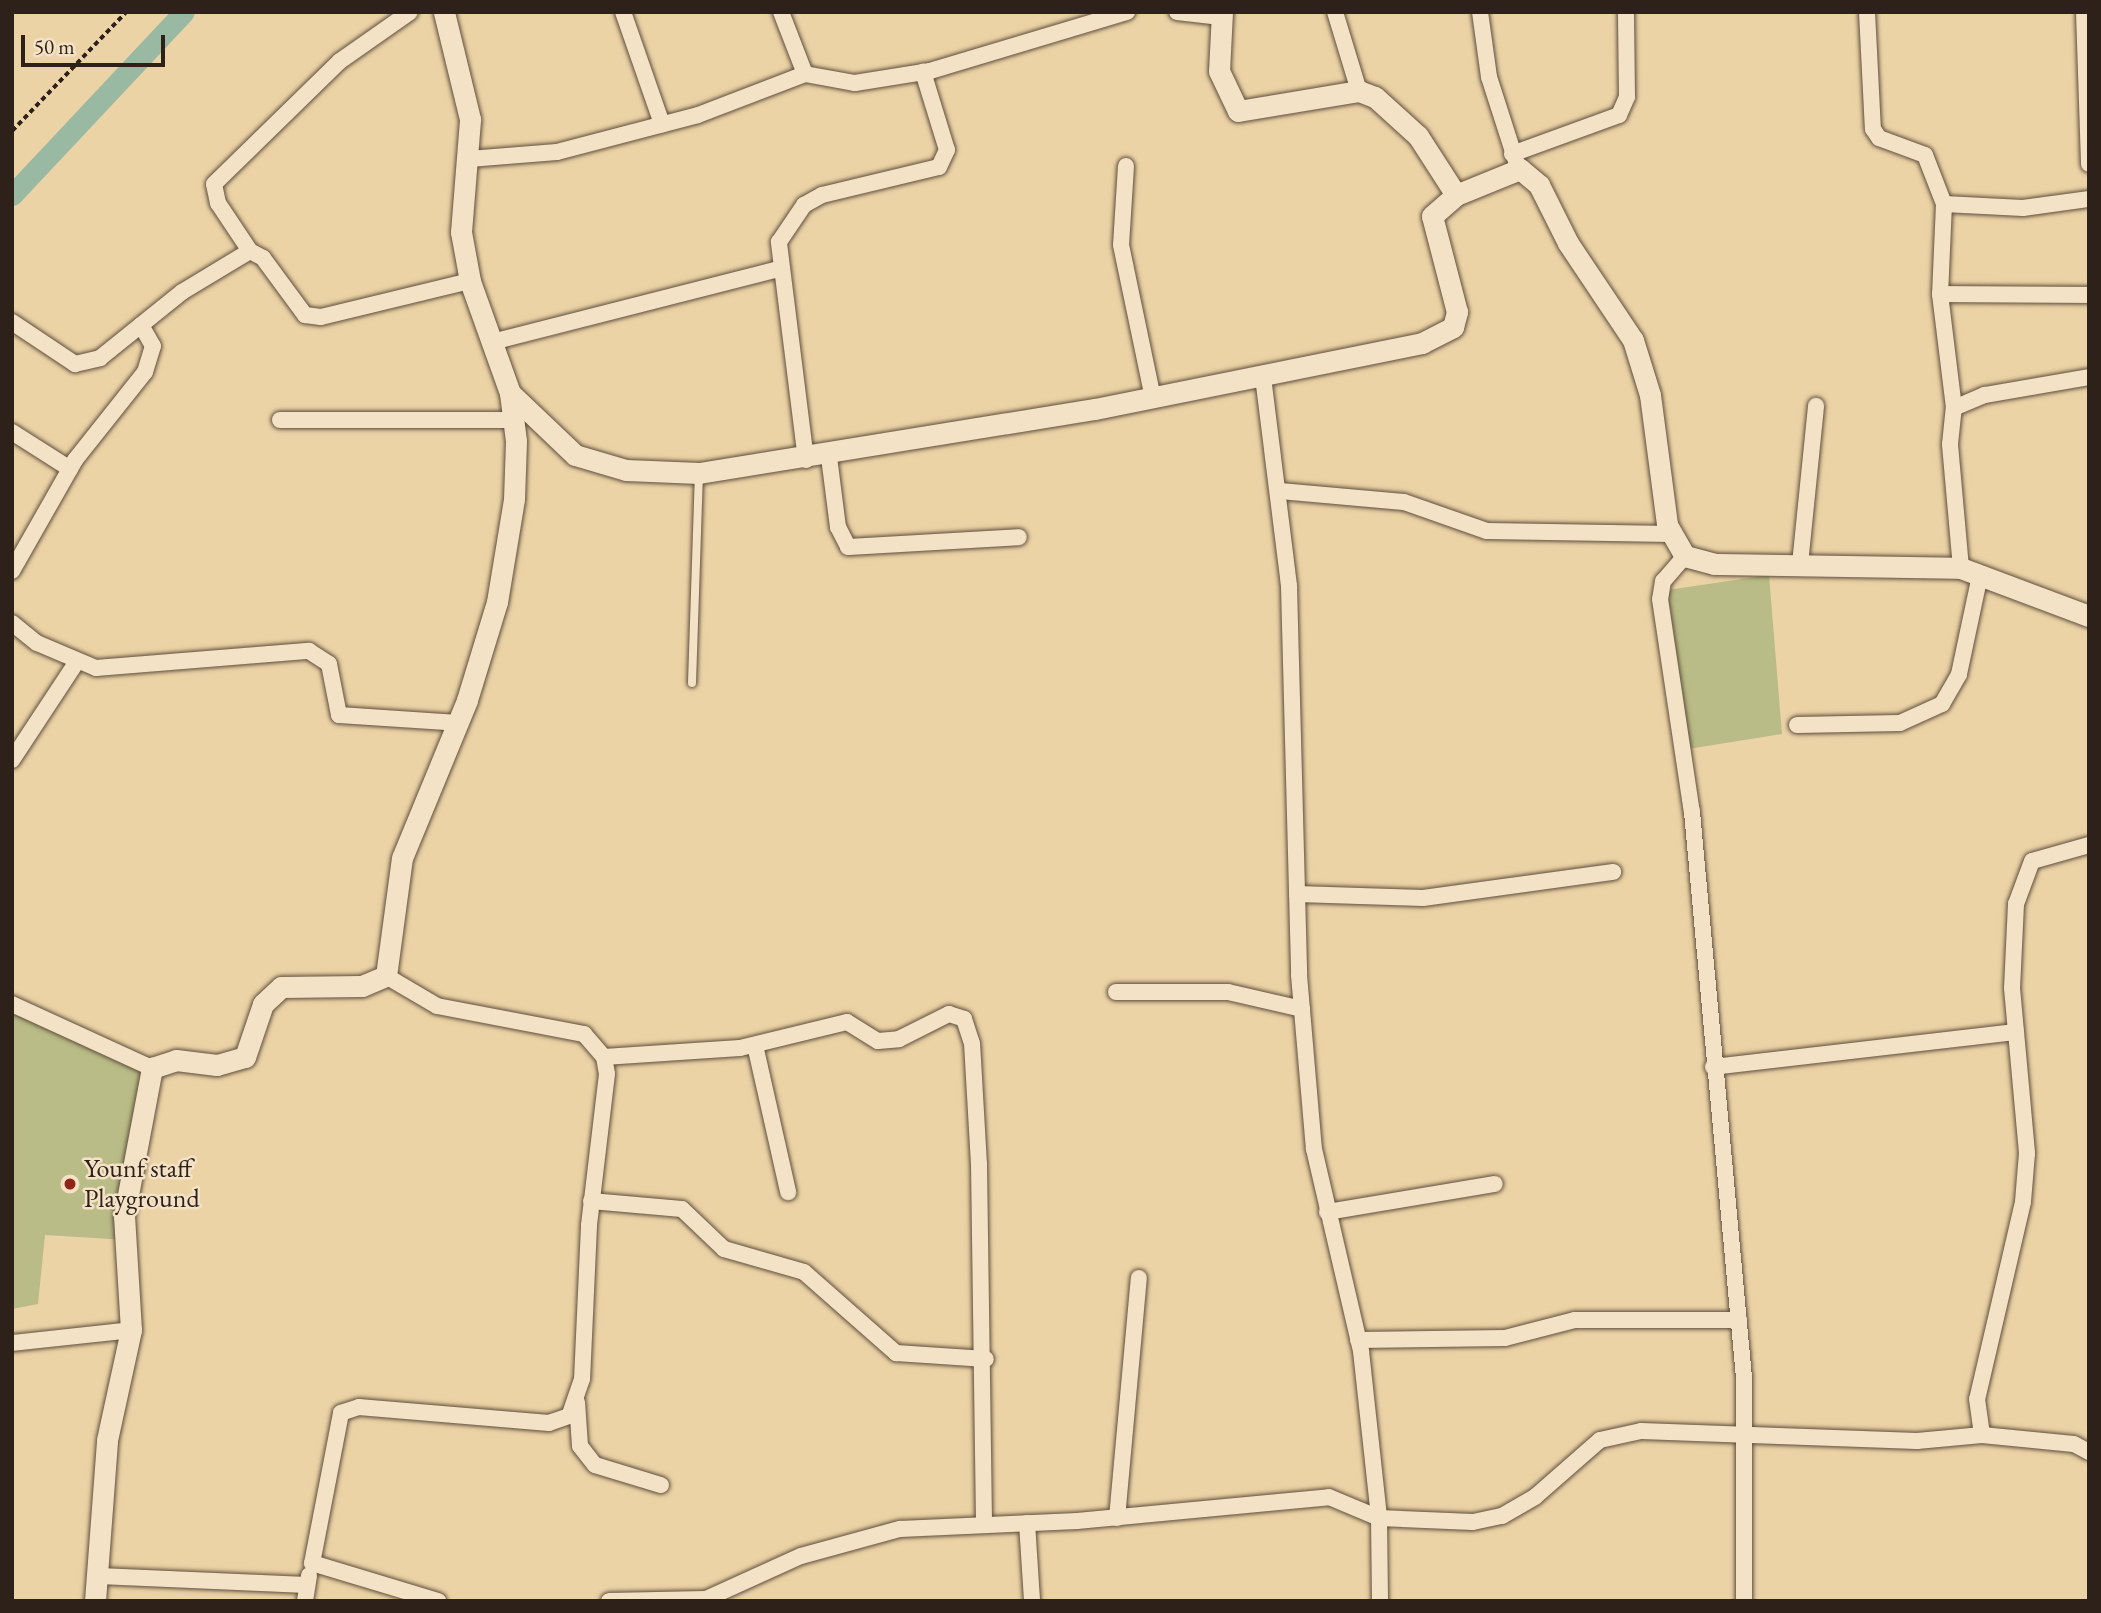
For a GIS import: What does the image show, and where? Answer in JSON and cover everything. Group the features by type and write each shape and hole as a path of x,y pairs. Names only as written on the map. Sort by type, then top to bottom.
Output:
{"street":[{"path":"410,12 340,61 214,184 218,203 250,251 263,258 305,315 321,317 470,281"},
{"path":"386,976 402,858 458,723 497,602 514,499 510,393 470,281 461,204 469,159 470,119 444,12"},
{"path":"623,12 662,124"},
{"path":"781,12 805,74"},
{"path":"469,159 557,152 662,124 805,74 855,83 923,72 1127,12"},
{"path":"1177,12 1222,15 1219,71 1238,111 1359,91 1393,108 1456,195"},
{"path":"1335,12 1359,91"},
{"path":"1480,12 1489,77 1516,162 1539,186 1568,243 1611,305 1643,369 1671,534 1685,556 1714,564 1800,564 1970,571 2089,616"},
{"path":"510,393 575,455 626,470 699,473 829,457 1263,377 1422,343 1453,327 1455,297 1432,216 1456,195 1516,162 1619,115 1627,97 1626,12"},
{"path":"1797,725 1900,723 1942,705 1959,674 1970,571 1941,295 1944,204 1925,155 1879,138 1873,129 1867,12"},
{"path":"2084,12 2089,164"},
{"path":"806,460 779,268 779,243 811,200 925,172 946,159 923,72"},
{"path":"1126,166 1121,245 1153,398"},
{"path":"1944,204 2035,208 2089,199"},
{"path":"12,322 75,364 100,358 141,325 250,251"},
{"path":"492,342 779,268"},
{"path":"1941,295 2089,295"},
{"path":"12,571 70,469 145,372 153,346 141,325"},
{"path":"1263,377 1280,491 1295,700 1297,894 1302,1009 1314,1149 1358,1340 1379,1518 1380,1601"},
{"path":"1954,408 1985,395 2089,377"},
{"path":"1800,564 1816,406"},
{"path":"280,420 513,419"},
{"path":"12,432 70,469"},
{"path":"829,457 841,540 848,547 1019,537"},
{"path":"1280,491 1404,502 1487,531 1671,534"},
{"path":"1685,556 1663,581 1660,599 1692,812 1713,1067 1739,1320 1745,1435 1744,1601"},
{"path":"12,623 76,663 116,668 309,651 330,664 339,715 458,723"},
{"path":"12,760 76,663"},
{"path":"1982,1435 1977,1399 2023,1202 2027,1153 2016,1032 2014,964 2024,873 2032,861 2089,845"},
{"path":"1297,894 1423,898 1613,872"},
{"path":"386,976 437,1006 584,1034 604,1057 577,1399 578,1435 586,1457 608,1472 661,1485"},
{"path":"12,1004 152,1068 176,1060 218,1065 245,1057 262,1004 281,987 362,986 386,976"},
{"path":"1116,992 1228,992 1302,1009"},
{"path":"604,1057 755,1045 847,1022 870,1040 899,1039 949,1014 964,1019 973,1057 986,1359 985,1525"},
{"path":"1713,1067 2016,1032"},
{"path":"755,1045 788,1192"},
{"path":"94,1601 99,1576 107,1440 131,1329 124,1216 152,1068"},
{"path":"1327,1212 1495,1184"},
{"path":"591,1201 682,1209 724,1249 804,1272 896,1353 986,1359"},
{"path":"1117,1518 1139,1278"},
{"path":"1358,1340 1505,1338 1600,1319 1739,1320"},
{"path":"12,1343 131,1329"},
{"path":"99,1576 306,1593 345,1409 549,1423 569,1416 577,1399"},
{"path":"609,1601 706,1600 801,1556 900,1529 1117,1518 1329,1497 1379,1518 1473,1522 1502,1516 1536,1496 1600,1440 1641,1430 1917,1441 1982,1435 2084,1445"},
{"path":"1027,1524 1032,1601"},
{"path":"312,1563 438,1601"}],"lane":[{"path":"692,683 699,473"}],"path":[{"path":"12,131 126,12"}],"green space":[{"path":"1769,575 1782,734 1682,750 1661,591"},
{"name":"Younf staff Playground","path":"12,1004 151,1067 127,1240 45,1235 38,1304 12,1309"}],"waterway":[{"path":"12,195 184,12"}],"place":[{"name":"Younf staff Playground","path":"70,1184"}]}
